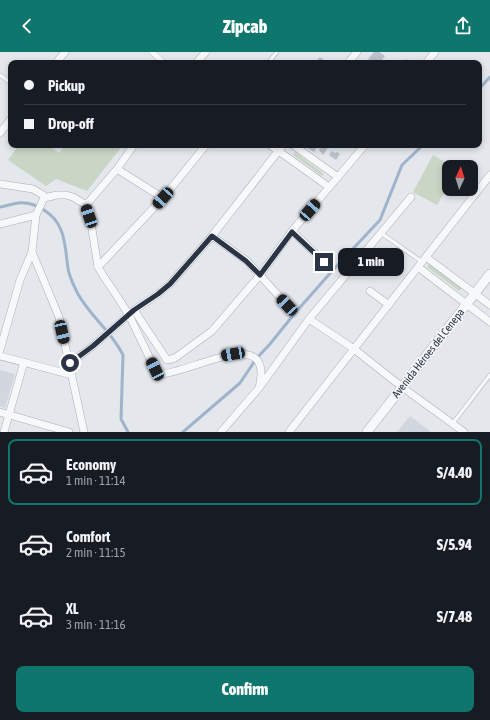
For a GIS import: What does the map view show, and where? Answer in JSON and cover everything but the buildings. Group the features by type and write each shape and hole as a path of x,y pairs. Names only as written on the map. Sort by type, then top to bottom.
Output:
{"street":[{"path":"58,60 65,52"},
{"path":"152,52 161,60"},
{"path":"199,60 206,52"},
{"path":"350,60 357,52"},
{"path":"0,133 8,123"},
{"path":"86,205 117,169 132,148"},
{"path":"98,267 163,198 204,148"},
{"path":"73,361 129,315 170,284 212,236 280,148 329,188"},
{"path":"297,148 338,177"},
{"path":"129,315 167,360 171,359 212,331 260,275 292,232 362,148"},
{"path":"117,169 163,198"},
{"path":"289,432 490,176"},
{"path":"0,184 33,189 43,195 43,199 36,215 32,252 20,280 0,350"},
{"path":"43,199 57,195 66,195 74,197 86,205 91,222 98,267 129,315 155,369 159,374 172,373 221,356 241,354 256,359 260,364 262,376 259,388"},
{"path":"221,432 259,388 309,319 411,197"},
{"path":"0,224 36,215"},
{"path":"292,232 324,262"},
{"path":"212,236 246,261 287,305"},
{"path":"32,252 59,317 73,361 72,375 84,432"},
{"path":"422,262 475,294 490,305"},
{"path":"422,262 466,304 490,322"},
{"name":"Avenida Héroes del Cenepa","path":"367,432 490,274"},
{"path":"370,291 389,305"},
{"path":"309,319 354,349 402,387 464,432"},
{"path":"0,356 72,375"},
{"path":"4,432 24,362"},
{"path":"0,412 69,432"}],"lane":[{"path":"270,60 277,52"},
{"path":"381,233 422,262"},
{"path":"453,423 490,375"}],"shaded area":[{"path":"0,370 15,374 5,408 0,406"},
{"path":"410,416 431,432 397,432"}],"green space":[{"path":"17,148 52,148 59,153 63,148 121,148 87,191 56,179 46,186 8,160"},
{"path":"295,152 324,174 322,176 293,155"},
{"path":"433,155 442,160 442,196 437,205 413,192"},
{"path":"429,264 462,288 459,291 427,267"}],"waterway":[{"path":"482,86 490,77"},
{"path":"183,432 240,383 256,359 295,313 380,220 402,165 420,148"},
{"path":"0,207 18,203 31,204 44,210 58,224 64,239 69,275 75,288 83,302 113,339 123,355 121,419 128,432"}],"route":[{"path":"70,363 93,346 134,310 170,284 212,236 246,261 260,275 292,232 324,262"}]}
